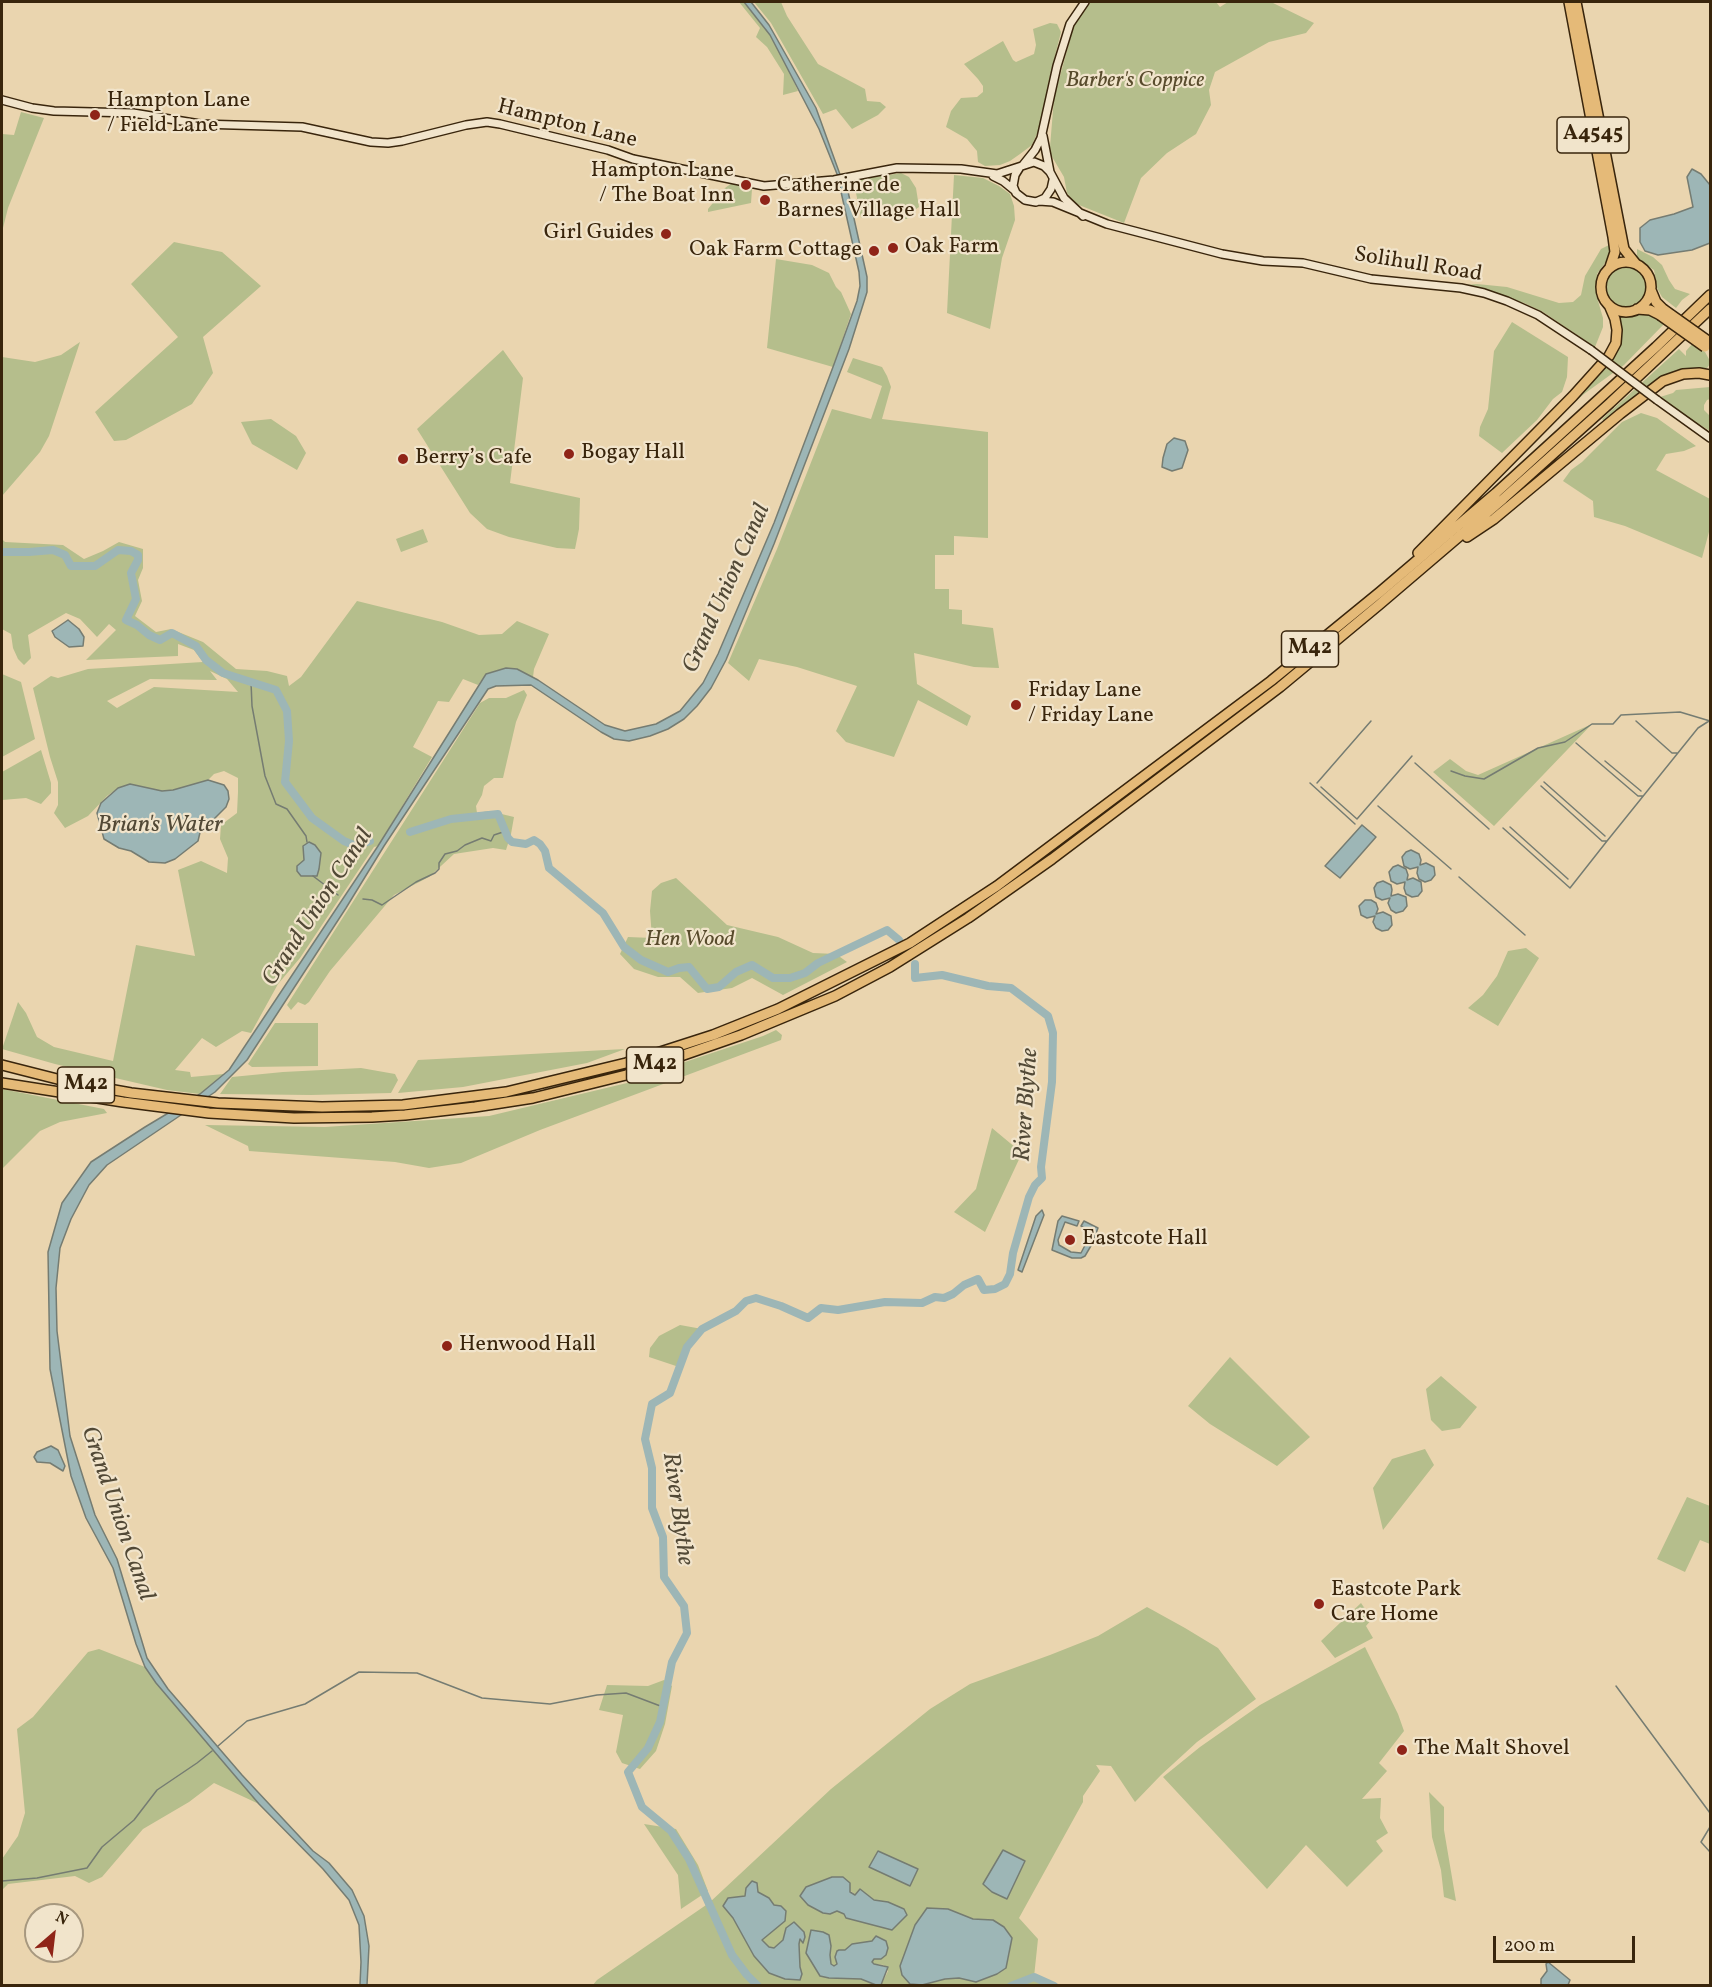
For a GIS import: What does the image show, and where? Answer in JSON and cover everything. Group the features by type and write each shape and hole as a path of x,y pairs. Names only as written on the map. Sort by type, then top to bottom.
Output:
{"highway":[{"name":"A4545","path":"1569,2 1613,237 1615,252 1610,267"},
{"name":"A4545","path":"1576,2 1624,249 1636,264"},
{"path":"1662,312 1637,309 1623,312 1609,305 1602,295 1603,276 1610,267 1625,262 1642,267 1648,276 1651,290 1662,312 1708,346"},
{"path":"1637,309 1647,301 1651,290"},
{"name":"M42","path":"2,1065 69,1082 218,1103 288,1107 404,1105 506,1092 626,1063 713,1035 778,1010 910,943 997,886 1271,681 1380,592 1543,451 1710,295"},
{"name":"M42","path":"1380,592 1610,356 1616,343 1617,330 1609,305"},
{"name":"M42","path":"2,1076 67,1092 209,1113 294,1118 372,1118 405,1115 533,1098 626,1075 741,1035 835,996 890,967 968,918 1052,859 1280,687 1439,555 1602,411 1710,309"},
{"name":"M42","path":"1439,555 1494,519 1612,420 1663,381 1683,374 1710,375"},
{"path":"2,1060 110,1089"},
{"path":"2,1083 123,1102"}],"main road":[{"path":"1043,130 1044,147 1051,174 1050,192 1039,201 1026,200 1014,190 1014,179 1021,166 1035,150 1043,130 1057,66 1070,24 1084,2"},
{"name":"Hampton Lane","path":"2,100 54,111 133,113 200,124 302,127 371,142 402,141 466,124 487,122 571,140 633,159 772,186 834,180 884,170 917,167 1001,174 1021,166"},
{"path":"1021,166 1038,163 1051,174"},
{"name":"Hampton Lane","path":"982,172 1003,181 1014,190"},
{"name":"Solihull Road","path":"1051,174 1064,198 1083,216"},
{"name":"Solihull Road","path":"1039,201 1053,202 1107,224 1242,258 1303,262 1371,279 1461,288 1484,293 1538,315 1591,350 1710,438"}],"green space":[{"path":"739,2 744,2 770,35 798,91 783,95 784,74 767,47 756,37 760,28"},
{"path":"754,2 781,2 787,16 818,64 865,89 867,101 880,102 886,107 878,115 852,129 836,109 823,114 771,23"},
{"name":"Barber's Coppice","path":"1091,2 1216,2 1220,7 1228,2 1271,2 1314,23 1306,33 1269,42 1215,72 1209,90 1211,105 1196,134 1167,153 1141,178 1124,223 1074,203 1067,193 1064,177 1051,155 1054,98 1074,25"},
{"path":"1050,23 1057,24 1061,32 1040,127 1032,145 1010,161 1000,165 985,166 978,162 977,151 967,139 946,127 951,111 961,98 977,97 983,92 983,86 964,64 1003,41 1016,62 1034,54 1036,45 1033,29"},
{"path":"21,112 44,118 8,208 2,232 2,134 14,135"},
{"path":"901,173 909,177 916,188 919,207 909,214 907,219 899,219 899,214 872,214 872,217 861,218 854,183 856,180"},
{"path":"954,175 983,178 999,186 1010,194 1014,206 1015,220 1002,258 990,329 947,313"},
{"path":"732,183 752,189 751,203 708,212 725,188"},
{"path":"174,242 222,252 261,286 203,337 213,373 192,404 126,440 114,441 95,412 178,337 131,284"},
{"path":"1609,245 1610,256 1597,274 1596,294 1603,318 1603,327 1595,347 1543,312 1524,303 1464,285 1507,287 1559,303 1573,302 1581,295 1585,276 1601,249"},
{"path":"1637,249 1653,257 1662,265 1675,289 1690,294 1676,308 1662,297 1657,288 1654,270 1637,259"},
{"path":"776,259 812,265 829,273 841,292 851,314 833,367 767,348"},
{"path":"1626,266 1634,267 1641,272 1646,279 1646,295 1641,302 1634,307 1626,308 1618,307 1611,302 1606,295 1605,287 1606,279 1611,272 1618,267"},
{"path":"1642,313 1653,316 1664,324 1624,365 1584,394 1557,418 1612,360 1618,349 1618,316 1626,317"},
{"path":"1512,322 1568,357 1567,377 1562,392 1553,399 1537,420 1502,453 1479,436 1480,427 1488,409 1494,351"},
{"path":"80,342 49,436 40,452 2,496 2,357 35,362 61,355"},
{"path":"1693,343 1705,352 1710,361 1707,368 1682,369 1662,376 1605,422 1602,419 1679,349 1686,356 1686,351"},
{"path":"503,350 523,378 510,483 580,498 579,529 575,549 557,548 509,537 487,529 470,513 417,429"},
{"path":"853,358 882,367 887,376 891,387 882,419 988,432 988,538 954,536 954,555 935,555 935,589 949,589 949,609 962,610 962,624 993,628 999,668 974,667 914,653 917,684 971,716 967,726 918,700 894,757 846,742 836,731 857,686 797,667 759,659 749,681 728,663 777,549 832,409 871,419 882,386 847,372"},
{"path":"1710,387 1710,399 1704,405 1704,410 1710,416 1710,431 1660,397 1676,390"},
{"path":"1641,413 1657,418 1696,446 1666,454 1656,470 1710,499 1710,528 1702,558 1625,526 1594,517 1593,501 1563,481 1571,470 1622,422"},
{"path":"271,419 296,436 306,453 297,470 252,444 241,422"},
{"path":"423,529 428,542 401,552 396,539"},
{"path":"2,539 5,542 63,545 84,559 119,542 143,549 143,568 138,580 142,601 135,616 156,632 171,629 203,642 236,669 267,671 287,676 289,686 301,677 357,601 442,622 479,635 502,634 517,621 549,634 534,669 533,677 517,669 506,668 486,674 478,685 463,679 449,702 438,701 413,747 432,757 378,846 374,847 300,958 278,984 251,1033 242,1031 216,1047 202,1038 175,1070 190,1072 191,1077 224,1074 200,1094 167,1090 2,1049 18,1002 37,1037 54,1047 113,1061 136,945 195,956 178,870 201,861 227,873 228,858 220,839 221,825 237,813 238,778 224,771 214,774 208,780 173,790 162,791 130,784 118,788 88,816 65,828 54,813 58,805 58,782 33,688 51,676 58,678 88,669 203,662 194,650 178,644 178,656 86,660 116,630 109,624 97,637 80,619 66,613 28,635 31,658 24,665 13,648 11,634 2,629","holes":["210,671 227,679 238,692 154,687 117,708 107,701 150,679 217,680"]},
{"path":"2,674 21,682 35,739 2,757"},
{"path":"524,690 527,695 516,722 503,778 494,778 484,786 476,806 477,813 489,811 514,817 506,850 493,848 454,854 429,877 394,895 330,971 309,1002 305,1005 298,1002 291,1010 287,1005 480,703 489,698 506,698"},
{"path":"1592,724 1494,826 1433,772 1450,759 1466,771 1478,775"},
{"path":"41,750 51,783 51,793 41,804 26,798 2,800 2,772"},
{"name":"Hen Wood","path":"676,878 727,925 778,937 813,953 836,954 847,962 783,995 752,978 732,988 698,993 680,977 658,977 634,969 620,954 628,937 652,938 650,911 652,891 661,883"},
{"path":"1526,948 1539,958 1498,1026 1468,1008 1483,995 1497,976 1508,951"},
{"path":"275,1023 318,1023 318,1066 252,1067 248,1064"},
{"path":"776,1030 782,1035 781,1040 540,1130 461,1163 429,1168 395,1162 249,1151 248,1146 205,1125 325,1127 489,1116 627,1083"},
{"path":"625,1049 587,1063 463,1087 398,1093 418,1060"},
{"path":"361,1068 395,1074 398,1080 391,1093 220,1094 232,1077"},
{"path":"2,1089 104,1109 107,1113 60,1122 40,1131 2,1169"},
{"path":"992,1128 1022,1153 985,1232 954,1212 976,1189"},
{"path":"680,1325 702,1329 687,1347 679,1367 649,1357 650,1348 659,1336"},
{"path":"1230,1357 1310,1437 1277,1466 1210,1424 1188,1406"},
{"path":"1441,1376 1477,1407 1460,1428 1442,1431 1431,1420 1426,1389"},
{"path":"1425,1449 1434,1465 1383,1530 1373,1488 1392,1459"},
{"path":"1687,1497 1710,1506 1710,1544 1700,1540 1685,1572 1657,1559"},
{"path":"1361,1603 1372,1619 1366,1626 1373,1638 1335,1658 1321,1641"},
{"path":"1147,1607 1218,1648 1256,1699 1197,1742 1135,1802 1111,1766 1096,1765 1100,1771 1083,1796 1083,1802 1019,1918 1038,1939 1034,1977 1054,1985 922,1985 881,1985 888,1971 884,1965 872,1962 874,1959 872,1941 852,1944 835,1966 831,1964 831,1946 806,1953 820,1976 861,1979 876,1985 592,1986 597,1980 709,1903 831,1789 930,1709 970,1684 1098,1636","holes":["832,1877 856,1895 860,1889 873,1900 888,1902 904,1909 863,1922 846,1918 844,1914 800,1895 807,1887","758,1892 769,1898 774,1905 766,1936 762,1940 769,1947 774,1948 783,1940 786,1928 805,1937 800,1938 799,1944 802,1974 754,1956 733,1918 723,1906","948,1909 973,1919 993,1920 1010,1951 1006,1968 977,1982 959,1978 922,1985 900,1966 915,1925"]},
{"path":"1365,1647 1404,1731 1379,1763 1387,1771 1362,1799 1381,1798 1380,1818 1388,1833 1376,1841 1383,1851 1347,1887 1306,1845 1267,1889 1163,1777 1200,1747 1260,1705"},
{"path":"99,1649 145,1667 259,1804 214,1783 189,1802 143,1829 102,1877 89,1883 75,1876 8,1884 2,1890 2,1859 18,1836 25,1813 17,1729 33,1717 88,1652"},
{"path":"664,1680 672,1686 665,1724 656,1751 640,1769 622,1763 616,1752 623,1715 599,1710 607,1685 648,1686"},
{"path":"1429,1792 1444,1807 1444,1830 1456,1901 1444,1897 1441,1870 1432,1837"},
{"path":"644,1824 676,1829 698,1865 708,1891 681,1909 678,1875"}],"water":[{"path":"744,2 751,2 769,25 816,108 842,180 847,187 867,277 867,292 849,349 774,544 726,660 711,688 684,719 668,729 629,741 614,739 601,732 531,685 496,686 488,689 247,1060 215,1092 107,1165 89,1185 71,1219 60,1248 56,1288 57,1331 70,1436 95,1515 117,1559 147,1658 168,1689 242,1775 313,1851 329,1863 352,1890 364,1916 369,1946 367,1985 360,1985 359,1925 349,1900 323,1869 259,1804 145,1667 113,1568 86,1518 71,1476 50,1369 48,1252 62,1203 91,1162 200,1094 229,1070 378,846 486,674 506,668 517,669 538,680 605,725 625,731 656,724 680,711 703,683 718,654 774,523 857,301 860,286 859,272 837,174 819,129 770,35"},
{"path":"1692,169 1701,174 1710,185 1710,243 1692,250 1658,255 1645,251 1640,242 1640,228 1650,220 1693,207 1687,177"},
{"path":"1174,438 1185,441 1188,450 1182,468 1172,471 1162,467 1167,444"},
{"path":"68,620 79,629 84,637 83,646 69,647 55,637 52,631"},
{"name":"Brian's Water","path":"208,780 224,785 228,791 229,799 226,807 210,823 202,824 198,841 175,859 165,863 149,862 104,839 97,813 101,803 118,788 130,784 162,791"},
{"path":"1362,825 1376,837 1340,878 1325,866"},
{"path":"309,842 315,845 321,853 319,869 317,876 301,876 297,871 297,866 304,860 303,846"},
{"path":"1411,850 1419,854 1420,865 1426,863 1434,867 1435,875 1431,880 1425,882 1419,879 1418,867 1410,869 1404,866 1402,857"},
{"path":"1398,865 1406,869 1407,880 1413,878 1421,882 1422,891 1418,896 1412,897 1406,894 1405,882 1397,884 1391,881 1389,872"},
{"path":"1383,881 1391,885 1391,896 1398,894 1406,897 1407,906 1403,911 1396,913 1391,910 1388,903 1390,898 1382,900 1376,897 1374,888 1377,883"},
{"path":"1365,900 1376,903 1378,909 1376,914 1383,912 1391,916 1392,925 1388,930 1382,931 1376,928 1373,922 1375,916 1367,918 1361,915 1359,906"},
{"path":"1042,1210 1044,1215 1022,1272 1018,1270 1036,1216"},
{"path":"1062,1216 1079,1221 1077,1226 1065,1222 1058,1240 1059,1245 1071,1252 1081,1253 1092,1232 1081,1226 1084,1221 1098,1228 1085,1256 1072,1258 1052,1250 1058,1221"},
{"path":"51,1446 58,1450 65,1466 63,1471 50,1463 37,1462 34,1457 37,1452"},
{"path":"1003,1850 1025,1861 1007,1899 992,1892 983,1884"},
{"path":"878,1851 918,1869 910,1886 869,1867"},
{"path":"832,1877 843,1877 850,1883 850,1892 855,1895 860,1889 874,1900 888,1902 904,1909 907,1915 892,1930 846,1918 844,1914 837,1911 830,1914 823,1913 808,1905 800,1896 806,1887"},
{"path":"752,1881 757,1883 758,1892 786,1911 785,1921 762,1940 769,1947 774,1948 783,1940 786,1928 794,1922 804,1932 803,1943 800,1939 799,1944 802,1974 800,1980 785,1979 769,1973 754,1956 733,1918 723,1906 728,1898 745,1896 746,1888"},
{"path":"927,1908 948,1909 973,1919 993,1920 1004,1927 1012,1938 1006,1968 976,1982 959,1978 922,1985 910,1984 902,1975 900,1966 915,1925"},
{"path":"811,1930 829,1935 831,1964 834,1966 837,1964 835,1957 839,1950 845,1950 852,1944 872,1941 876,1936 886,1941 888,1948 886,1955 872,1962 888,1967 881,1985 861,1979 820,1976 806,1953"},
{"path":"1548,1962 1570,1980 1568,1985 1541,1985"}],"waterway":[{"name":"River Blythe","path":"2,552 53,550 65,555 71,566 95,566 118,550 131,551 138,555 138,560 131,573 136,599 126,620 160,640 172,633 196,646 206,660 223,673 276,690 287,711 289,741 285,782 312,818 344,841 356,846 370,841"},
{"path":"251,682 252,706 265,776 276,804 287,809 306,836 307,842"},
{"path":"1451,771 1484,779 1538,748 1565,742 1592,724 1613,724 1621,715 1680,712 1710,721"},
{"path":"1317,783 1371,721"},
{"path":"1636,721 1672,753 1677,753"},
{"path":"1541,786 1602,841 1607,841 1698,728 1709,721"},
{"path":"1576,743 1638,796 1643,796"},
{"path":"1321,787 1357,819 1412,756"},
{"path":"1605,761 1641,791"},
{"path":"1415,763 1489,829"},
{"path":"1544,782 1605,836"},
{"path":"1310,783 1355,824"},
{"path":"1378,806 1451,869"},
{"name":"River Blythe","path":"410,832 451,819 498,814 512,842 526,844 534,840 540,844 545,851 549,868 603,913 624,947 641,960 668,972 689,967 707,989 719,987 736,972 752,965 773,978 790,978 805,973 818,963 887,930 899,940"},
{"path":"1510,827 1568,879"},
{"path":"1503,828 1570,888 1607,841"},
{"path":"363,899 382,905 416,882 435,873 445,854 457,851 482,838 491,841 494,835 506,831"},
{"name":"Grand Union Canal","path":"313,876 338,895"},
{"path":"1459,877 1525,935"},
{"name":"River Blythe","path":"758,1986 732,1955 689,1859 671,1831 642,1807 628,1772 648,1748 660,1722 672,1662 687,1633 684,1606 664,1577 663,1537 652,1508 652,1468 645,1439 652,1404 670,1393 687,1347 702,1329 736,1311 746,1301 756,1298 808,1318 821,1308 838,1310 885,1302 922,1303 935,1297 944,1298 978,1279 984,1290 995,1289 1005,1284 1010,1274 1013,1253 1029,1197 1035,1185 1042,1178 1041,1167 1052,1082 1053,1033 1048,1016 1011,988 988,986 942,975 915,978 915,964"},
{"path":"218,1746 247,1721 305,1704 359,1672 417,1673 482,1698 550,1704 597,1695 626,1693 663,1707"},
{"path":"1616,1686 1710,1813"},
{"path":"2,1881 37,1878 87,1868 102,1847 134,1820 157,1790 212,1751"},
{"path":"1710,1827 1701,1842 1710,1852"},
{"name":"River Blythe","path":"1011,1986 1034,1977 1054,1986"}],"place":[{"name":"Hampton Lane / Field Lane","path":"95,115"},
{"name":"Hampton Lane / The Boat Inn","path":"746,185"},
{"name":"Catherine de Barnes Village Hall","path":"765,200"},
{"name":"Girl Guides","path":"666,234"},
{"name":"Oak Farm","path":"893,248"},
{"name":"Oak Farm Cottage","path":"874,251"},
{"name":"Bogay Hall","path":"569,454"},
{"name":"Berry’s Cafe","path":"403,459"},
{"name":"Friday Lane / Friday Lane","path":"1016,705"},
{"name":"Eastcote Hall","path":"1070,1240"},
{"name":"Henwood Hall","path":"447,1346"},
{"name":"Eastcote Park Care Home","path":"1319,1604"},
{"name":"The Malt Shovel","path":"1402,1750"}]}
